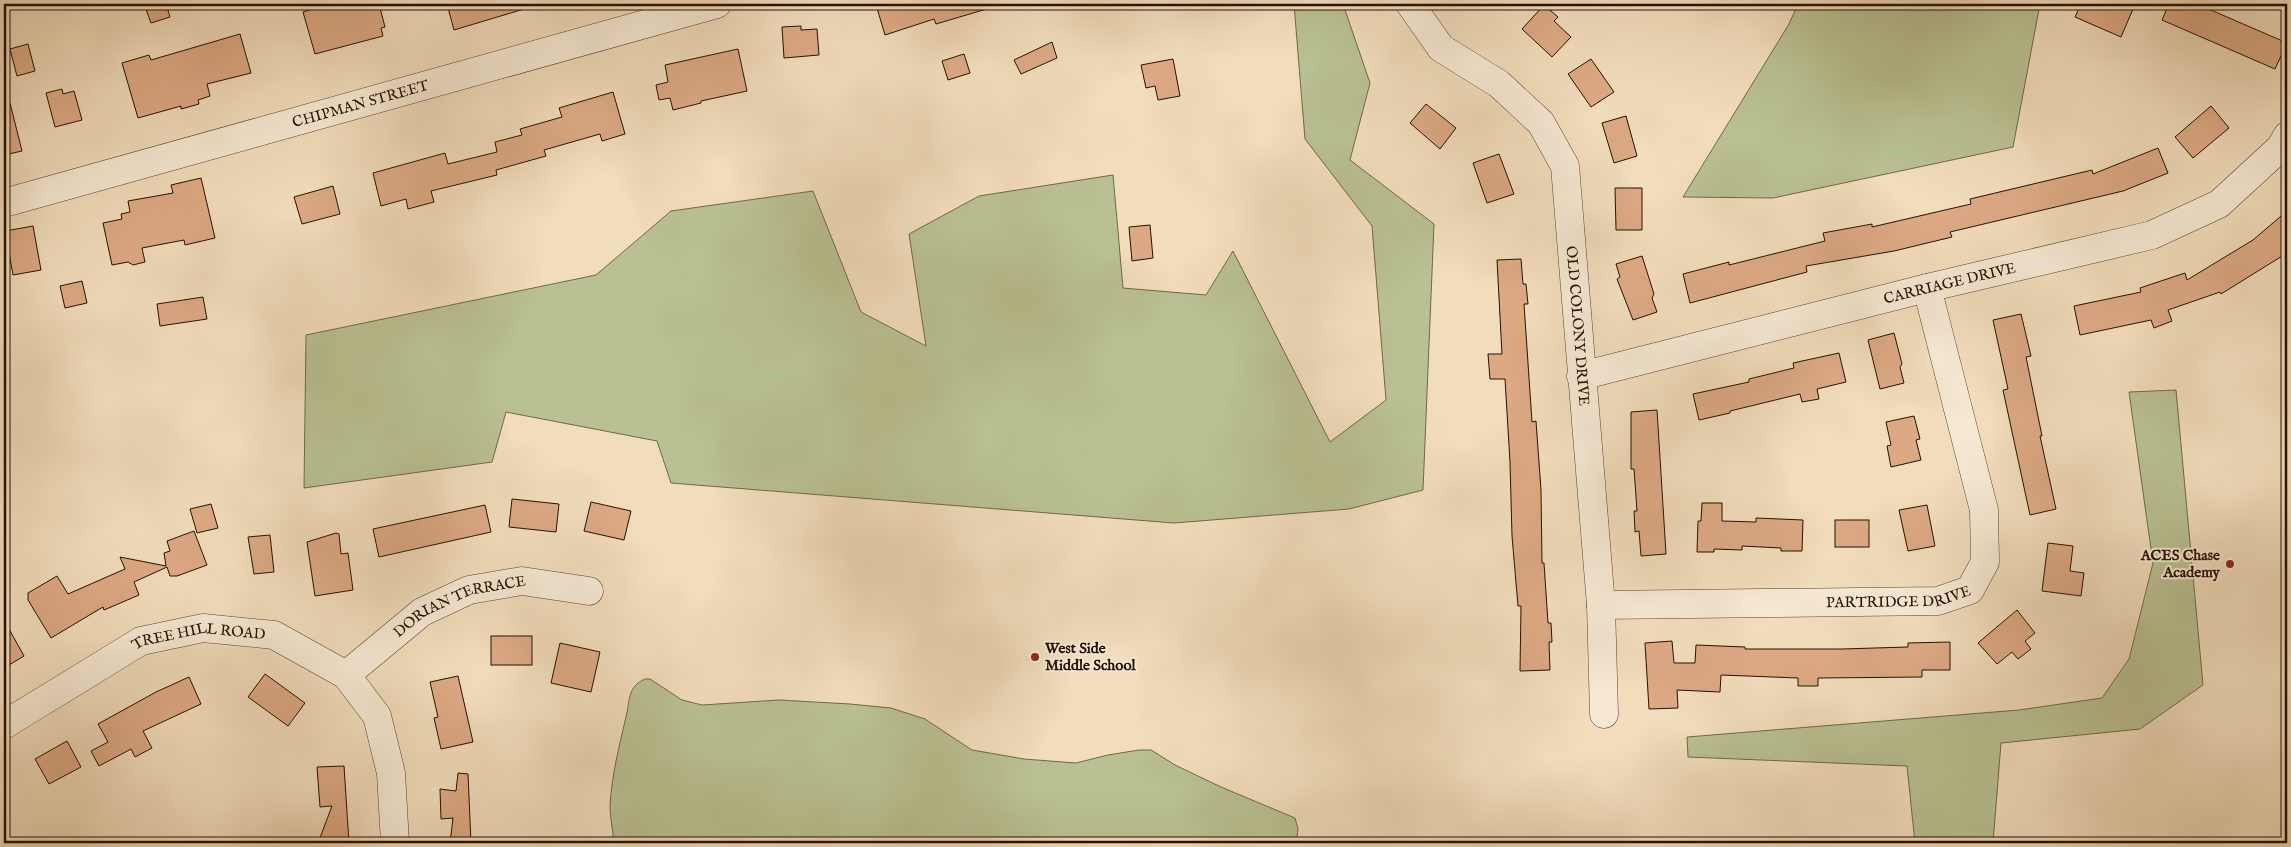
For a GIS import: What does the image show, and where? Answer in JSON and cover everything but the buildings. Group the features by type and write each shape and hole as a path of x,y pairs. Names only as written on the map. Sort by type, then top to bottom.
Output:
{"street":[{"name":"CHIPMAN STREET","path":"4,203 717,4"},
{"name":"OLD COLONY DRIVE","path":"1410,4 1441,48 1499,84 1541,123 1565,166 1601,605 1604,714"},
{"name":"CARRIAGE DRIVE","path":"1581,376 1927,288 2152,235 2219,204 2281,147 2287,136"},
{"name":"PARTRIDGE DRIVE","path":"1601,605 1938,601 1970,590 1985,562 1984,510 1927,288"},
{"name":"DORIAN TERRACE","path":"346,675 422,612 470,590 522,581 589,591"},
{"name":"TREE HILL ROAD","path":"4,725 141,641 203,628 274,635 346,675 377,716 391,773 395,843"}],"green space":[{"path":"1294,4 1343,4 1370,83 1350,160 1434,224 1423,490 1349,509 1174,523 671,483 657,441 506,412 492,462 304,488 306,335 596,275 671,211 813,191 861,312 926,346 909,234 979,196 1113,175 1123,288 1206,295 1233,251 1330,442 1386,400 1372,226 1305,139"},
{"path":"1798,4 2040,4 2013,147 1773,198 1683,197 1789,24"},
{"path":"2176,390 2203,685 2140,729 2001,743 1993,843 1915,843 1907,766 1688,757 1687,737 2019,710 2102,698 2129,659 2153,563 2129,392"},
{"path":"645,679 650,679 682,700 702,705 779,700 891,708 925,719 972,750 1024,759 1076,763 1108,755 1151,750 1175,765 1221,787 1295,818 1298,829 1296,843 614,843 610,815 612,782 630,695 635,686"}],"place":[{"name":"ACES Chase Academy","path":"2230,564"},
{"name":"West Side Middle School","path":"1035,657"}]}
